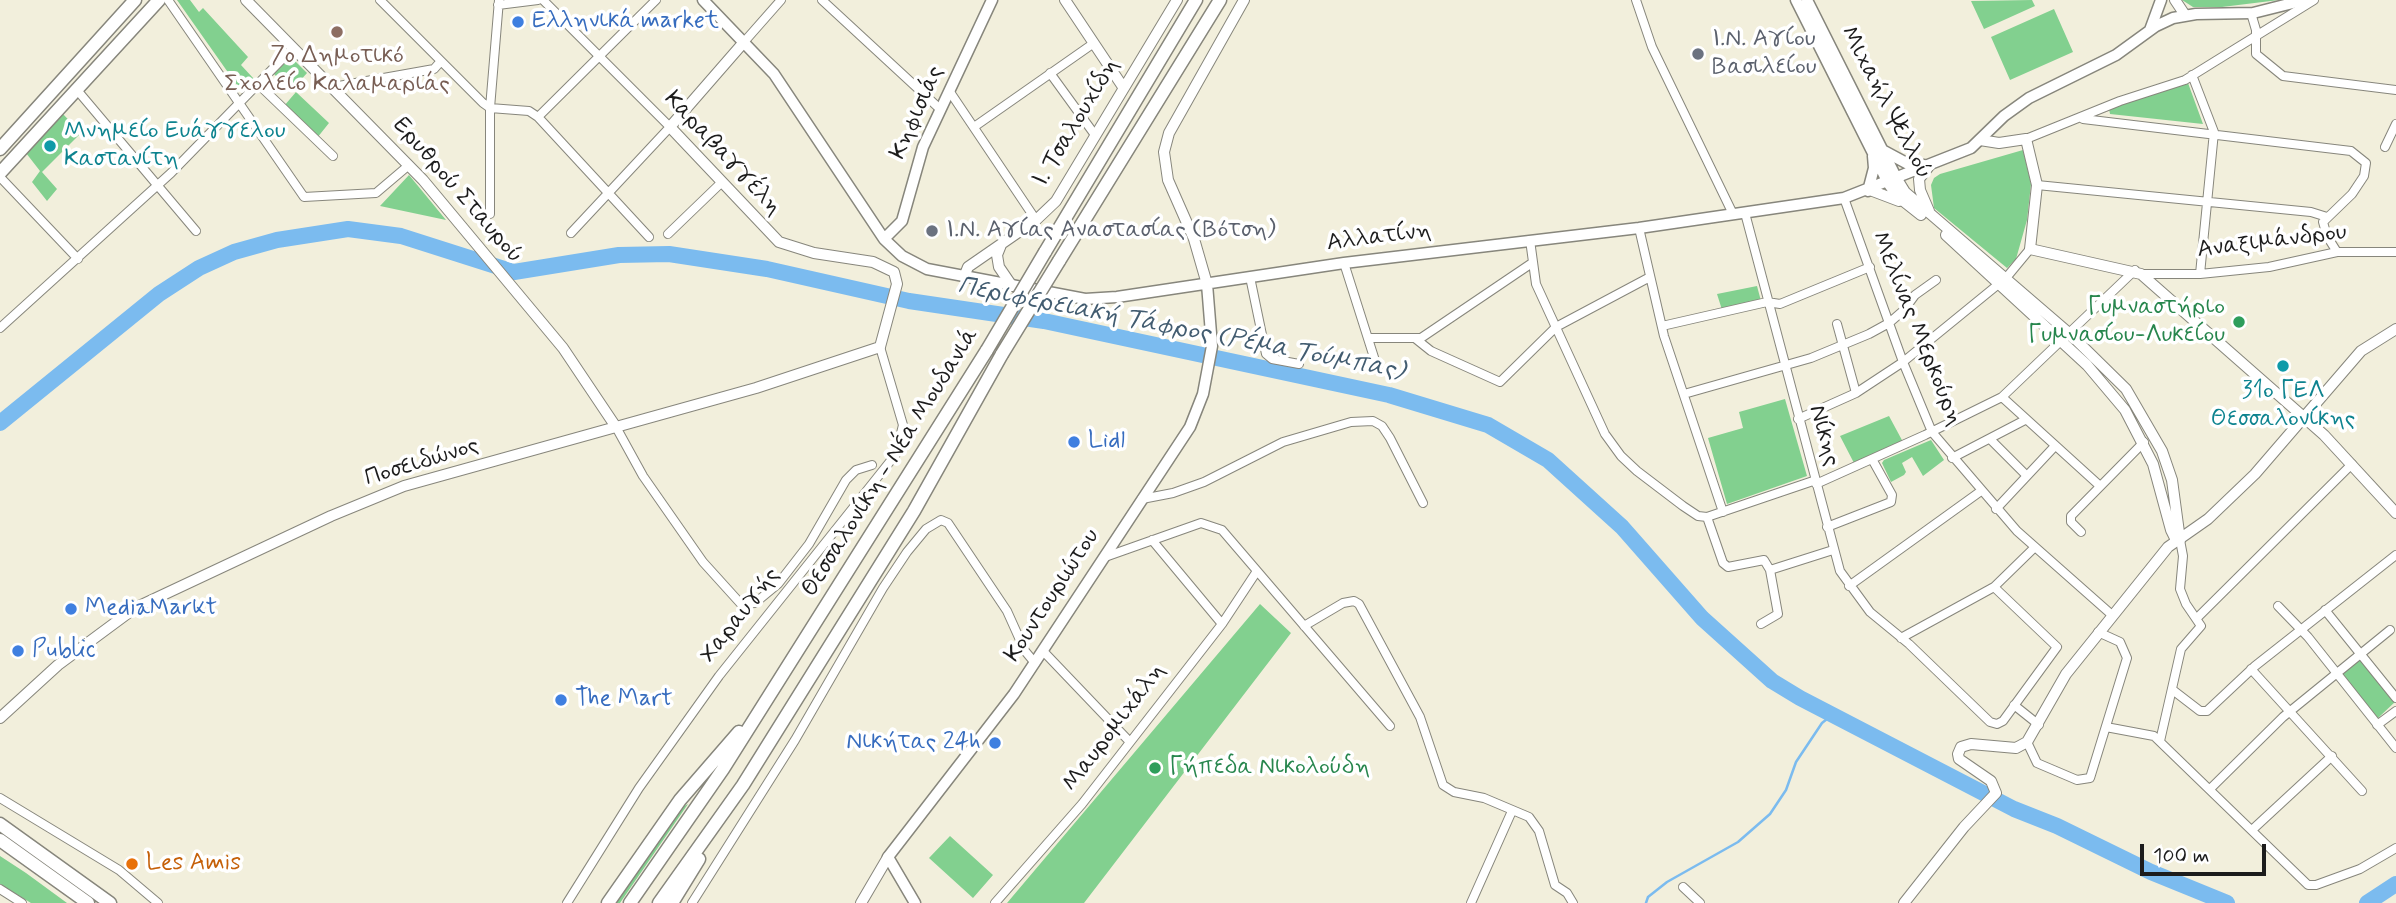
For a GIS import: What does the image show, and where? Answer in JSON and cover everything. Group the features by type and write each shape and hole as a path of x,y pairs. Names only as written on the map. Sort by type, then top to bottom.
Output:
{"main road":[{"path":"0,149 135,0"},
{"path":"0,175 159,0"},
{"name":"Αλλατίνη","path":"703,0 783,86 884,239 917,266 1073,299 1098,299 1344,263 1639,229 1844,198 1893,181 1980,141"},
{"name":"Κηφισιάς","path":"884,239 902,221 918,162 992,0"},
{"name":"Θεσσαλονίκη - Νέα Μουδανιά","path":"630,903 723,769 987,350 1196,0"},
{"name":"Θεσσαλονίκη - Νέα Μουδανιά","path":"659,903 710,833 914,511 1002,354 1220,0"},
{"name":"Μιχαήλ Ψελλού","path":"1796,0 1893,181"},
{"name":"Μιχαήλ Ψελλού","path":"1807,0 1877,150"},
{"path":"2150,30 2161,0"},
{"path":"1980,141 2004,116 2029,98 2116,55 2150,30 2185,15 2250,13 2305,0"},
{"path":"1869,190 1877,150 1910,165 1930,165"},
{"name":"Κουντουριώτου","path":"888,857 956,772 1035,663 1190,427 1207,378 1212,346 1207,284"},
{"path":"608,903 680,800 766,699"},
{"path":"0,824 110,903"},
{"path":"673,903 704,851 710,833"},
{"path":"0,840 88,903"},
{"path":"888,857 915,903"}],"street":[{"path":"168,0 241,102 304,197 376,194 409,165"},
{"name":"Ερυθρού Σταυρού","path":"246,0 409,165 482,249 540,318 591,386 616,427"},
{"path":"380,0 490,108 526,111 538,117 649,237"},
{"path":"490,214 490,108 498,2 540,0"},
{"name":"Καραβαγγέλη","path":"540,0 670,127 779,242 814,253 873,262 894,272 897,284 880,347"},
{"path":"538,117 656,0"},
{"path":"570,233 670,127 781,0"},
{"path":"822,0 940,109"},
{"path":"1066,0 1123,87"},
{"name":"Ι. Τσαλουχίδη","path":"964,277 968,267 1036,220 1056,201 1177,0"},
{"path":"1207,284 1194,240 1166,173 1165,143 1244,0"},
{"path":"1636,0 1652,47 1733,214"},
{"path":"2175,0 2185,15"},
{"path":"1980,141 1999,143 2026,139 2083,119 2120,101 2175,85 2314,0"},
{"path":"2250,13 2256,54 2269,68 2286,77 2396,90"},
{"path":"974,127 1094,44"},
{"path":"2,323 78,259 156,187 293,48"},
{"path":"333,87 434,69 440,61"},
{"path":"1050,73 1095,135"},
{"path":"2192,75 2206,105 2214,134 2200,274"},
{"path":"258,85 333,156"},
{"path":"77,89 156,187 196,231"},
{"path":"950,92 1036,220"},
{"path":"2083,119 2351,151 2366,163 2364,176 2352,194 2327,217 2324,230 2337,252"},
{"path":"2385,147 2396,124"},
{"path":"1798,419 1856,393 1903,362 2002,281 2030,249 2038,185 2026,139"},
{"path":"1930,165 1919,178 1920,190 1933,218"},
{"path":"0,175 78,259"},
{"name":"Μιχαήλ Ψελλού","path":"1893,181 1906,203 2002,281"},
{"name":"Μιχαήλ Ψελλού","path":"1893,181 2066,338 2120,383 2150,427 2172,480 2183,556 2180,589 2186,604 2197,618"},
{"path":"668,234 722,182"},
{"path":"2038,185 2311,212 2327,217"},
{"path":"1869,190 1906,203"},
{"name":"Μελίνας Μερκούρη","path":"1844,198 1903,362 1932,432 1996,509 2034,548 2112,615"},
{"name":"Νίκης","path":"1745,213 1833,550 1849,586 1870,612 1909,644 1992,723 2001,723 2014,705"},
{"path":"1639,229 1662,326 1723,512"},
{"path":"1530,240 1536,284 1602,428 1620,456 1698,516 1707,517 1816,482 1932,432 2001,397 2138,272 2304,417 2352,464 2396,513"},
{"path":"1004,243 998,250 997,261 1003,277 1012,286"},
{"name":"Αναξιμάνδρου","path":"2030,249 2138,272 2200,274 2269,267 2337,252 2396,252"},
{"path":"1344,263 1378,370"},
{"path":"1416,340 1532,263"},
{"path":"1662,326 1767,302 1780,304 1870,267"},
{"path":"1250,277 1266,354 1272,359 1299,364"},
{"path":"1368,338 1416,340 1431,351 1500,382 1556,327 1650,278"},
{"path":"1684,394 1784,366 1842,346 1889,323 1905,310 1915,295 1936,280"},
{"path":"1837,324 1856,393"},
{"path":"1904,903 1964,827 1994,798 1995,788 1991,781 1958,757 1961,747 1971,744 2016,748 2027,742 2066,674 2168,547 2208,519 2255,474 2361,351 2396,329"},
{"name":"Μιχαήλ Ψελλού","path":"2066,338 2125,410 2144,442 2155,470 2171,530 2175,538 2180,540"},
{"name":"Ποσειδώνος","path":"0,718 39,681 99,632 162,593 404,486 756,388 880,347"},
{"name":"Χαραυγής","path":"567,903 639,788 719,676 895,454 903,425 880,347"},
{"path":"2001,397 2100,486"},
{"path":"1952,458 2025,420"},
{"path":"1142,499 1173,493 1204,482 1283,442 1351,422 1373,421 1382,426 1390,438 1423,503"},
{"path":"616,427 643,476 703,562 741,604 755,603 778,584 809,544 851,473 872,465"},
{"path":"1990,439 2027,476"},
{"path":"2081,531 2073,524 2071,516 2144,442"},
{"path":"1996,509 2055,446"},
{"path":"1827,527 1891,502 1892,495 1872,459"},
{"path":"2160,741 2174,691 2181,647 2201,626 2197,618 2352,464"},
{"path":"1849,586 1981,491"},
{"path":"1707,517 1726,566 1764,560 1770,570 1778,614 1761,624"},
{"path":"692,903 795,740 906,552 926,528 941,520 948,523 1002,601 1025,651 1035,663"},
{"path":"1105,557 1201,523 1208,523 1228,534 1390,726"},
{"path":"1152,540 1222,624"},
{"path":"1901,638 1994,587 2034,548"},
{"path":"1770,570 1833,550"},
{"path":"2174,691 2205,712 2251,669 2396,555"},
{"name":"Μαυρομιχάλη","path":"995,903 1082,804 1222,624 1257,571"},
{"path":"1994,587 2054,641 2057,648 2014,705 2039,725"},
{"path":"1304,626 1343,603 1354,601 1359,604 1420,716 1443,785 1454,792 1484,798 1529,817 1534,823 1555,886 1567,893 1573,903"},
{"path":"2277,606 2300,630 2396,748"},
{"path":"2325,610 2396,698"},
{"path":"2210,789 2290,710 2390,630"},
{"path":"2027,742 2037,763 2077,780 2090,778 2127,655 2120,642 2098,632"},
{"path":"1043,651 1129,741"},
{"path":"2251,669 2362,791"},
{"path":"2377,725 2396,711"},
{"path":"2106,727 2146,732 2160,741 2306,884 2316,885 2348,874 2382,859 2396,848"},
{"path":"2252,830 2332,757"},
{"path":"0,798 119,870 158,903"},
{"path":"1471,903 1512,811"},
{"name":"Κουντουριώτου","path":"861,903 888,857"},
{"path":"1682,887 1700,903"},
{"path":"0,889 22,903"}],"green space":[{"path":"177,0 190,0 199,12 203,8 248,57 241,65 254,79 246,87 239,88"},
{"path":"2032,0 2035,6 1984,29 1971,1"},
{"path":"2182,0 2279,0 2222,7 2193,7"},
{"path":"2054,9 2073,52 2010,80 1991,37"},
{"path":"291,57 307,73 291,91 274,74"},
{"path":"2188,83 2203,124 2110,114 2109,109"},
{"path":"296,92 329,123 317,138 284,106"},
{"path":"63,114 81,133 42,172 57,189 47,201 32,182 40,171 26,153"},
{"path":"2023,150 2031,184 2027,220 2016,259 2007,268 1934,208 1931,185 1934,178 1940,174"},
{"path":"409,175 446,220 380,206"},
{"path":"1757,286 1761,301 1723,313 1717,294"},
{"path":"1785,399 1807,476 1727,504 1708,438 1743,428 1739,412"},
{"path":"1889,416 1903,442 1854,463 1840,436"},
{"path":"1931,440 1944,460 1923,476 1912,457 1902,463 1906,472 1904,475 1891,482 1882,463 1884,460"},
{"name":"Γήπεδα Νικολούδη","path":"1260,604 1291,633 1084,903 1007,903"},
{"path":"2359,656 2396,701 2378,718 2340,672"},
{"path":"688,804 620,903 614,903 684,806"},
{"path":"950,836 993,875 973,898 929,858"},
{"path":"0,856 67,903 31,903 0,884"}],"waterway":[{"name":"Περιφερειακή Τάφρος (Ρέμα Τούμπας)","path":"0,423 159,294 199,268 234,252 277,240 348,229 401,236 514,272 619,255 669,254 767,269 909,301 1044,321 1389,395 1488,425 1548,460 1622,527 1702,618 1772,681 1800,698 2014,809 2057,826 2151,872 2227,903"},
{"path":"1646,903 1648,897 1667,882 1738,842 1770,814 1786,790 1796,762 1822,723 1832,715"},
{"name":"Περιφερειακή Τάφρος (Ρέμα Τούμπας)","path":"2367,903 2396,884"}],"place":[{"name":"Ελληνικά market","path":"518,22"},
{"name":"7o Δημοτικό Σχολείο Καλαμαριάς","path":"337,32"},
{"name":"Ι.Ν. Αγίου Βασιλείου","path":"1698,54"},
{"name":"Μνημείο Ευάγγελου Καστανίτη","path":"50,146"},
{"name":"Ι.Ν. Αγίας Αναστασίας (Βότση)","path":"932,231"},
{"name":"Γυμναστήριο Γυμνασίου-Λυκείου","path":"2239,322"},
{"name":"31ο ΓΕΛ Θεσσαλονίκης","path":"2283,366"},
{"name":"Lidl","path":"1074,442"},
{"name":"MediaMarkt","path":"71,609"},
{"name":"Public","path":"18,651"},
{"name":"The Mart","path":"561,700"},
{"name":"Νικήτας 24h","path":"995,743"},
{"name":"Γήπεδα Νικολούδη","path":"1155,768"},
{"name":"Les Amis","path":"132,864"}]}
